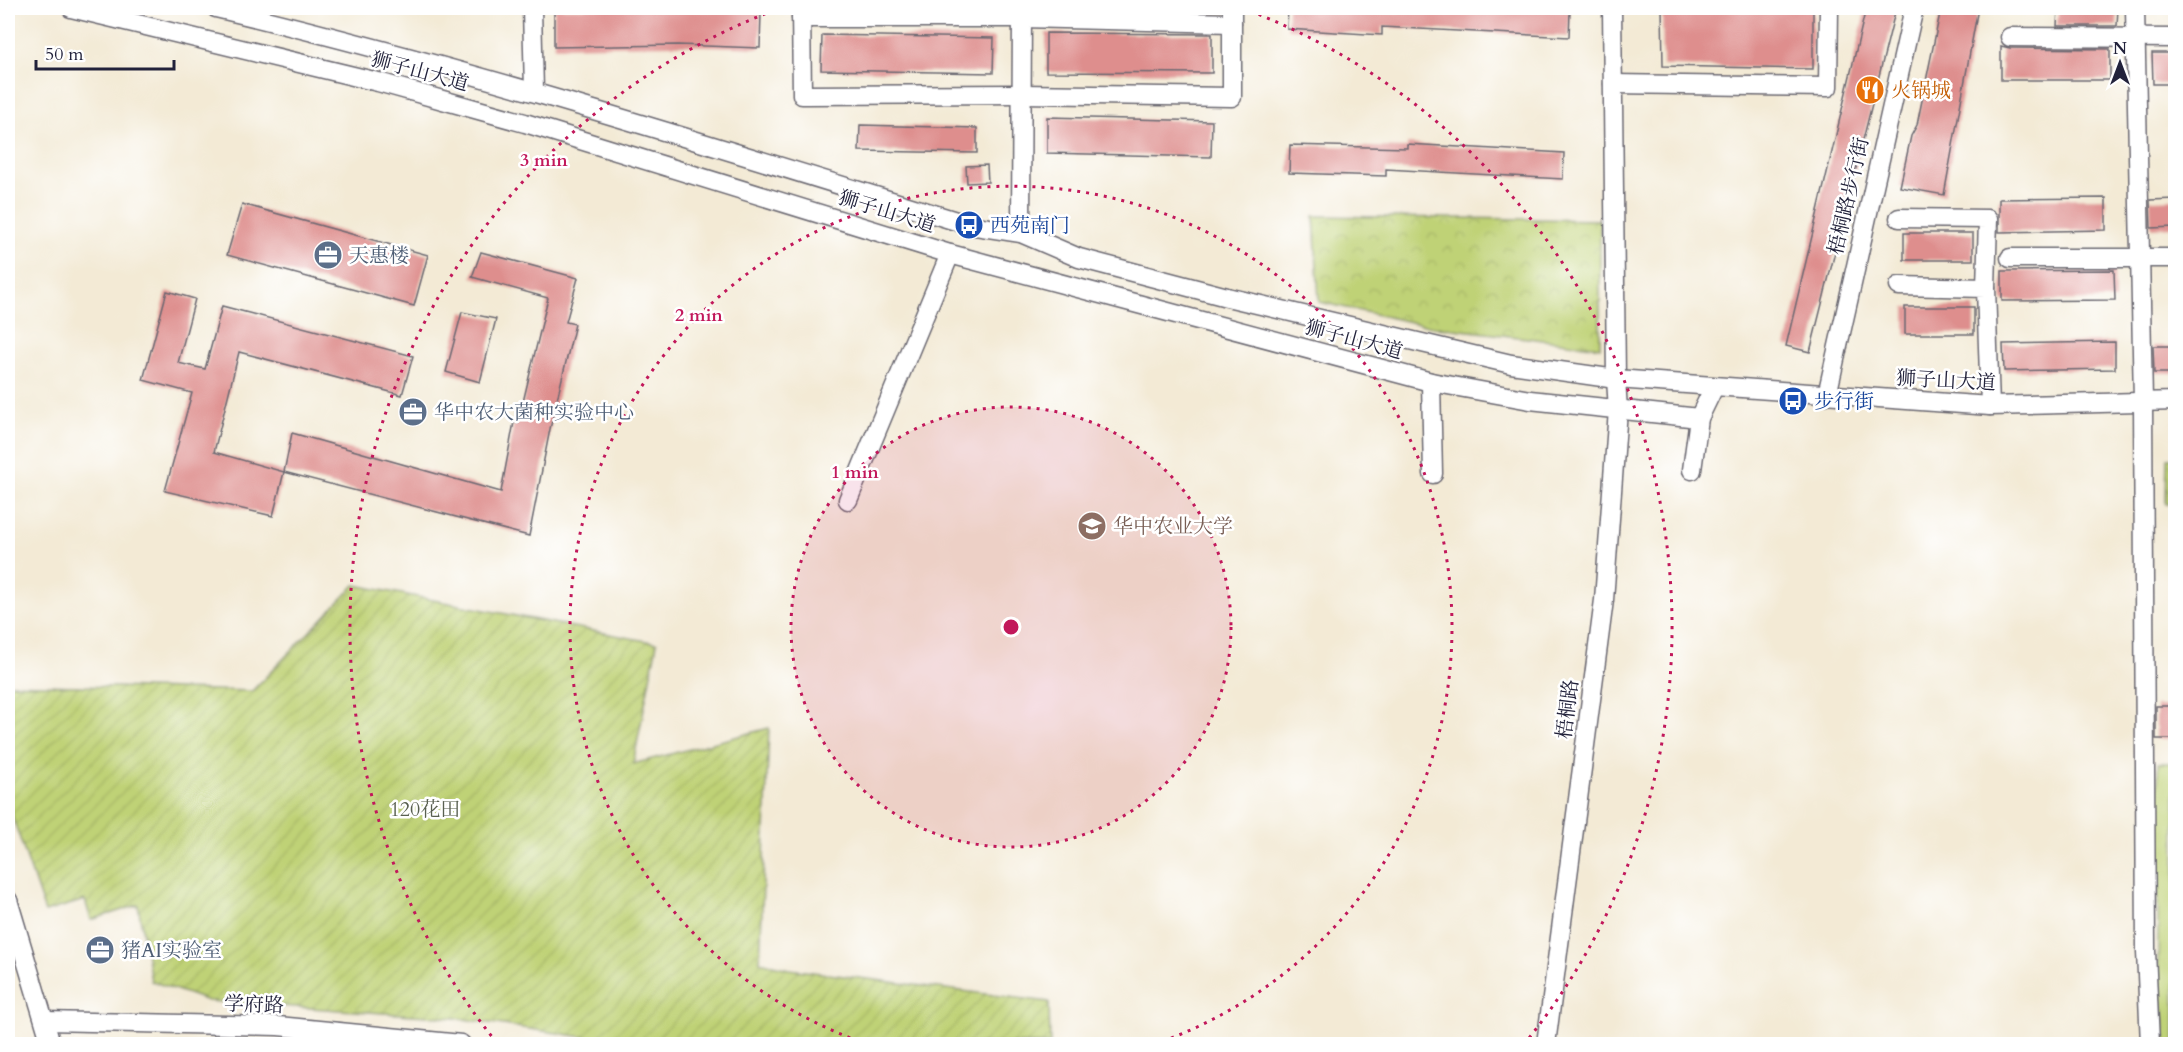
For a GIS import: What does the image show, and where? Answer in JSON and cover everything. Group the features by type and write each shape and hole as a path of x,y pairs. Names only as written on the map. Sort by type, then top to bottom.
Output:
{"street":[{"name":"狮子山大道","path":"71,8 378,82 525,123 950,254 1431,382 1530,400 1700,418"},
{"name":"狮子山大道","path":"216,8 379,48 534,91 969,225 1021,233 1078,258 1227,297 1511,363 1616,379 1990,406 2175,401"},
{"path":"532,8 534,91"},
{"name":"梧桐路","path":"1546,1044 1604,600 1618,410 1612,8"},
{"path":"1613,84 1828,87 1829,8"},
{"name":"梧桐路步行街","path":"1827,395 1914,8"},
{"path":"2135,8 2143,401 2146,951 2150,1044"},
{"path":"801,13 1022,13 1232,15 1232,97 1022,94 802,95 801,13"},
{"path":"1021,233 1022,13"},
{"path":"2010,36 2175,38"},
{"path":"1899,218 1988,219 1986,288 1990,406"},
{"path":"848,500 950,254"},
{"path":"2010,258 2175,258"},
{"path":"1899,286 1986,288"},
{"path":"1431,382 1433,474"},
{"path":"1692,470 1700,418 1714,387"},
{"path":"8,900 51,1044"},
{"name":"学府路","path":"45,1021 278,1026 461,1044"}],"green space":[{"path":"1314,216 1600,220 1600,347 1429,326 1319,302"},
{"path":"2167,458 2175,458 2175,504 2166,504"},
{"name":"120花田","path":"355,585 657,643 633,764 769,728 760,962 789,969 1049,1002 1050,1044 630,1044 456,1018 208,1001 151,981 138,905 91,920 85,900 45,912 8,804 8,684 252,691"},
{"path":"2158,763 2175,763 2175,1044 2166,1044 2158,963"}],"building":[{"path":"554,8 678,8 678,10 761,12 760,48 678,45 554,47"},
{"path":"1288,8 1399,13 1400,8 1570,11 1569,37 1382,27 1382,35 1287,29"},
{"path":"1662,8 1813,8 1813,69 1663,66"},
{"path":"1866,8 1896,8 1810,352 1786,346"},
{"path":"1941,8 1978,8 1944,195 1900,187 1911,136 1917,125"},
{"path":"2058,8 2118,8 2117,26 2057,26"},
{"path":"1046,33 1212,34 1212,73 1046,72"},
{"path":"822,35 994,38 993,73 821,70"},
{"path":"2001,46 2110,49 2110,80 2001,80"},
{"path":"2152,53 2175,53 2175,84 2153,84"},
{"path":"1047,117 1212,121 1211,157 1047,153"},
{"path":"860,125 977,128 977,153 859,151"},
{"path":"1407,144 1564,153 1563,179 1386,169 1386,176 1289,173 1290,145 1407,148"},
{"path":"987,165 988,182 967,183 966,166"},
{"path":"2106,198 2106,230 1999,232 1999,199"},
{"path":"2175,199 2175,227 2151,228 2150,200"},
{"name":"天惠楼","path":"242,204 428,255 414,306 227,255"},
{"path":"1904,233 1973,233 1973,260 1904,260"},
{"path":"481,252 578,278 566,322 575,324 550,429 529,536 284,472 292,433 501,492 514,422 518,423 548,298 472,277"},
{"path":"2114,270 2115,300 2002,301 2002,271"},
{"path":"167,291 195,299 178,363 205,369 222,306 413,356 402,395 239,352 214,452 284,472 273,516 165,491 192,393 143,380"},
{"path":"1905,307 1974,307 1974,334 1905,334"},
{"path":"462,312 496,319 480,382 446,372"},
{"path":"2115,342 2115,369 2004,371 2003,344"},
{"path":"2153,346 2175,346 2175,373 2154,373"},
{"path":"2156,706 2175,706 2175,739 2156,739"}],"place":[{"name":"火锅城","path":"1870,90"},
{"name":"西苑南门","path":"969,225"},
{"name":"天惠楼","path":"328,255"},
{"name":"步行街","path":"1793,401"},
{"name":"华中农大菌种实验中心","path":"413,412"},
{"name":"华中农业大学","path":"1092,526"},
{"name":"猪AI实验室","path":"100,950"}]}
